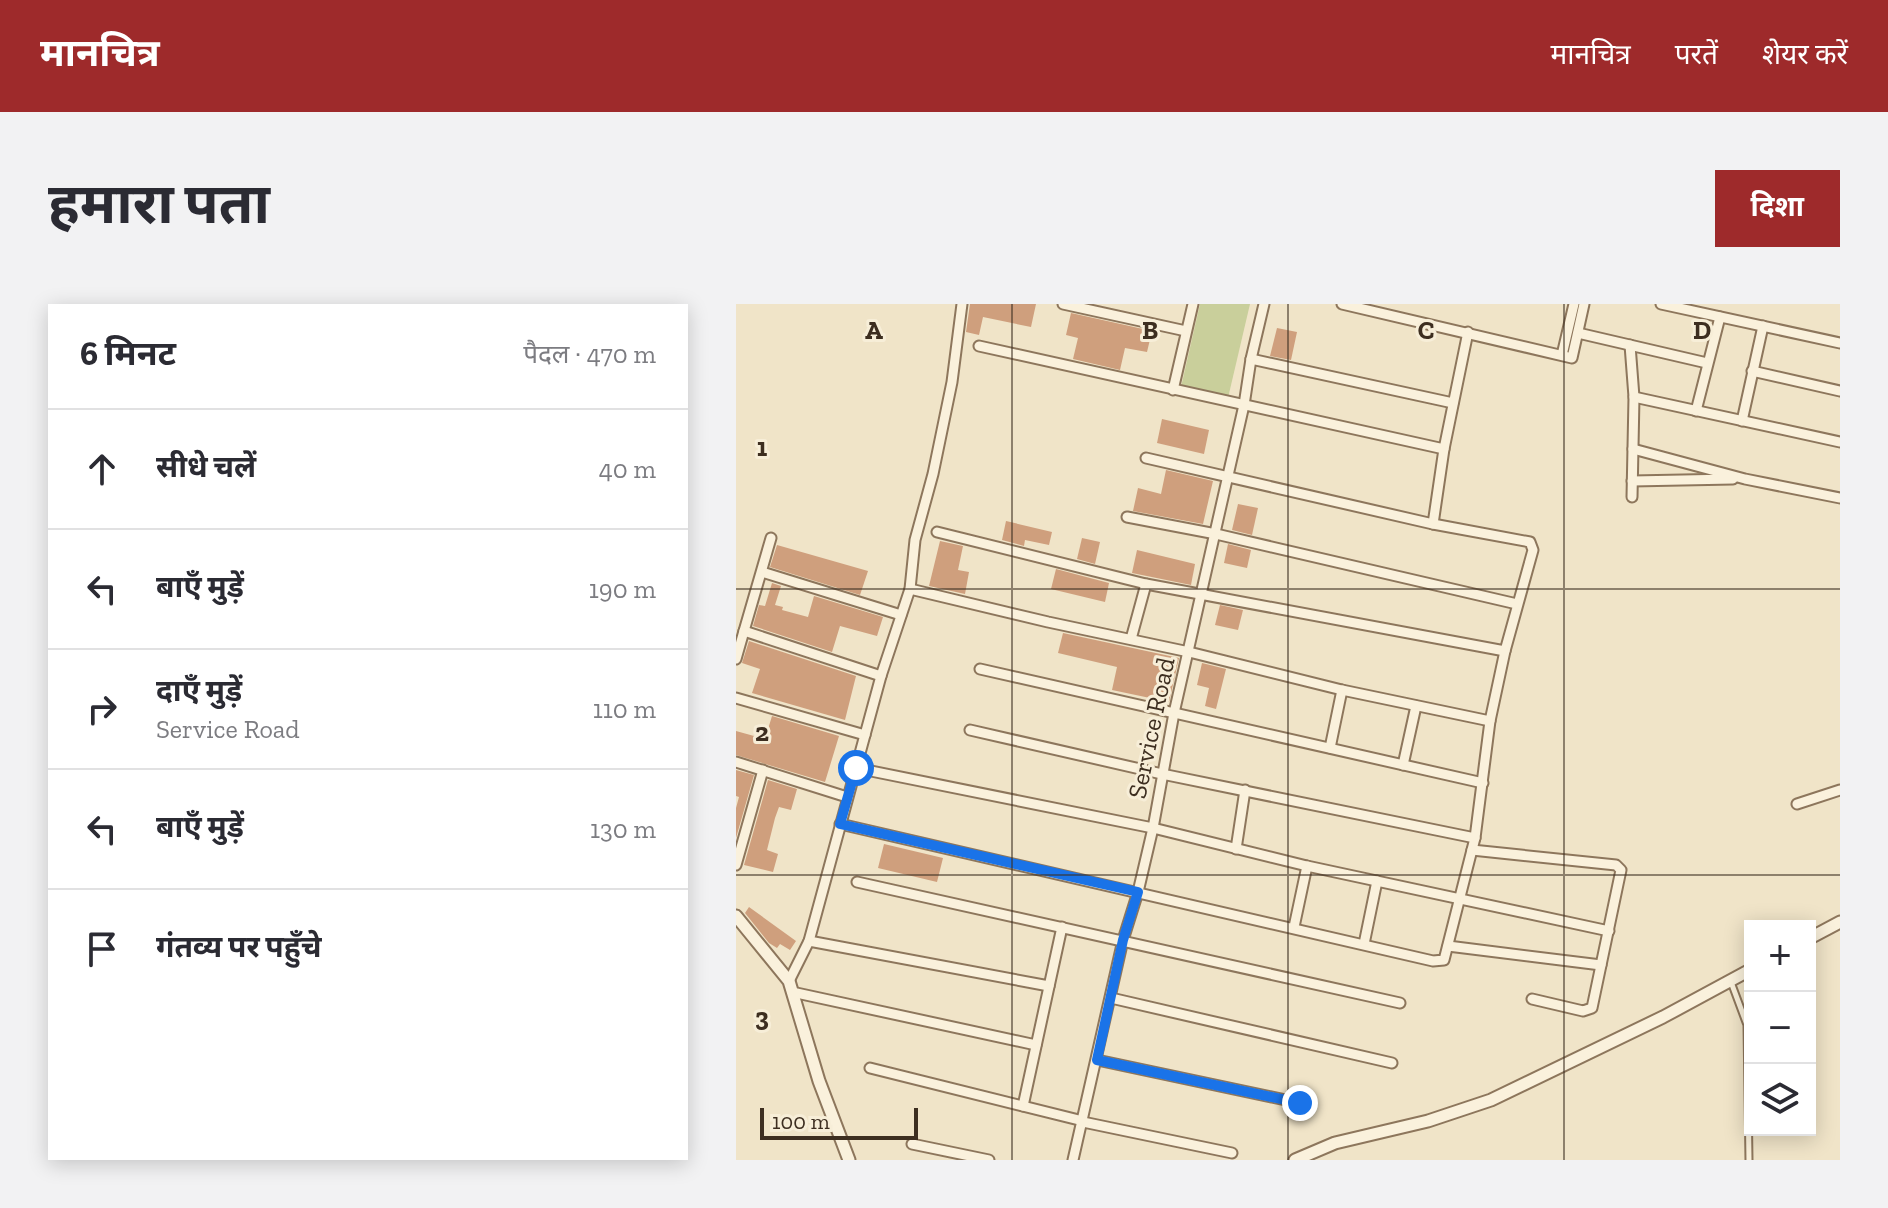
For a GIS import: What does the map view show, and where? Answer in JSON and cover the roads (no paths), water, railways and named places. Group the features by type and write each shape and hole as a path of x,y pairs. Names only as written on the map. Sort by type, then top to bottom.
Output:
{"street":[{"path":"790,986 809,941 881,676 910,589 915,540 933,474 952,382 962,304"},
{"path":"1063,304 1186,331"},
{"path":"1173,390 1193,304"},
{"name":"Service Road","path":"1073,1160 1123,940 1153,828 1174,713 1216,534 1264,304"},
{"path":"1342,304 1572,358 1584,304"},
{"path":"1562,355 1574,304"},
{"path":"1661,304 1840,343"},
{"path":"1696,411 1720,317"},
{"path":"1742,421 1763,326"},
{"path":"1433,524 1444,449 1468,332"},
{"path":"1578,333 1707,363"},
{"path":"1630,345 1634,397 1632,497"},
{"path":"979,346 1444,449"},
{"path":"1251,359 1453,403"},
{"path":"1752,371 1840,391"},
{"path":"1634,397 1840,442"},
{"path":"1633,449 1745,479 1840,498"},
{"path":"840,824 1433,961 1444,960 1475,838 1490,721 1505,651 1533,550 1530,542 1433,524 1146,458"},
{"path":"1632,481 1745,479"},
{"path":"1127,517 1216,534 1517,604"},
{"path":"937,532 1146,584 1505,651"},
{"path":"736,659 771,538"},
{"path":"762,572 901,615"},
{"path":"1131,639 1146,584"},
{"path":"910,589 1342,690 1490,721"},
{"path":"744,631 881,676"},
{"path":"980,669 1483,783"},
{"path":"1330,748 1342,690"},
{"path":"736,698 865,735"},
{"path":"1403,765 1416,706"},
{"path":"970,730 1162,774 1475,838"},
{"path":"736,762 847,797"},
{"path":"856,768 1153,828 1307,866 1609,931"},
{"path":"736,865 741,830 763,770"},
{"path":"1236,849 1245,790"},
{"path":"1797,804 1840,790"},
{"path":"1472,850 1616,865 1621,870 1591,1010 1583,1011 1532,999"},
{"path":"1294,927 1307,866"},
{"path":"1364,944 1377,881"},
{"path":"857,882 1400,1003"},
{"path":"736,916 790,986 827,1105 849,1160"},
{"path":"1816,935 1840,922"},
{"path":"1023,1106 1062,927"},
{"path":"809,941 1049,986"},
{"path":"1448,946 1601,965"},
{"path":"1295,1160 1335,1143 1428,1121 1491,1100 1663,1017 1744,973"},
{"path":"790,986 1036,1045"},
{"path":"1111,998 1392,1063"},
{"path":"1097,1060 1300,1103"},
{"path":"870,1068 1083,1122 1232,1153"},
{"path":"912,1144 989,1160"}],"lane":[{"path":"1730,981 1747,1025 1749,1160"}]}
